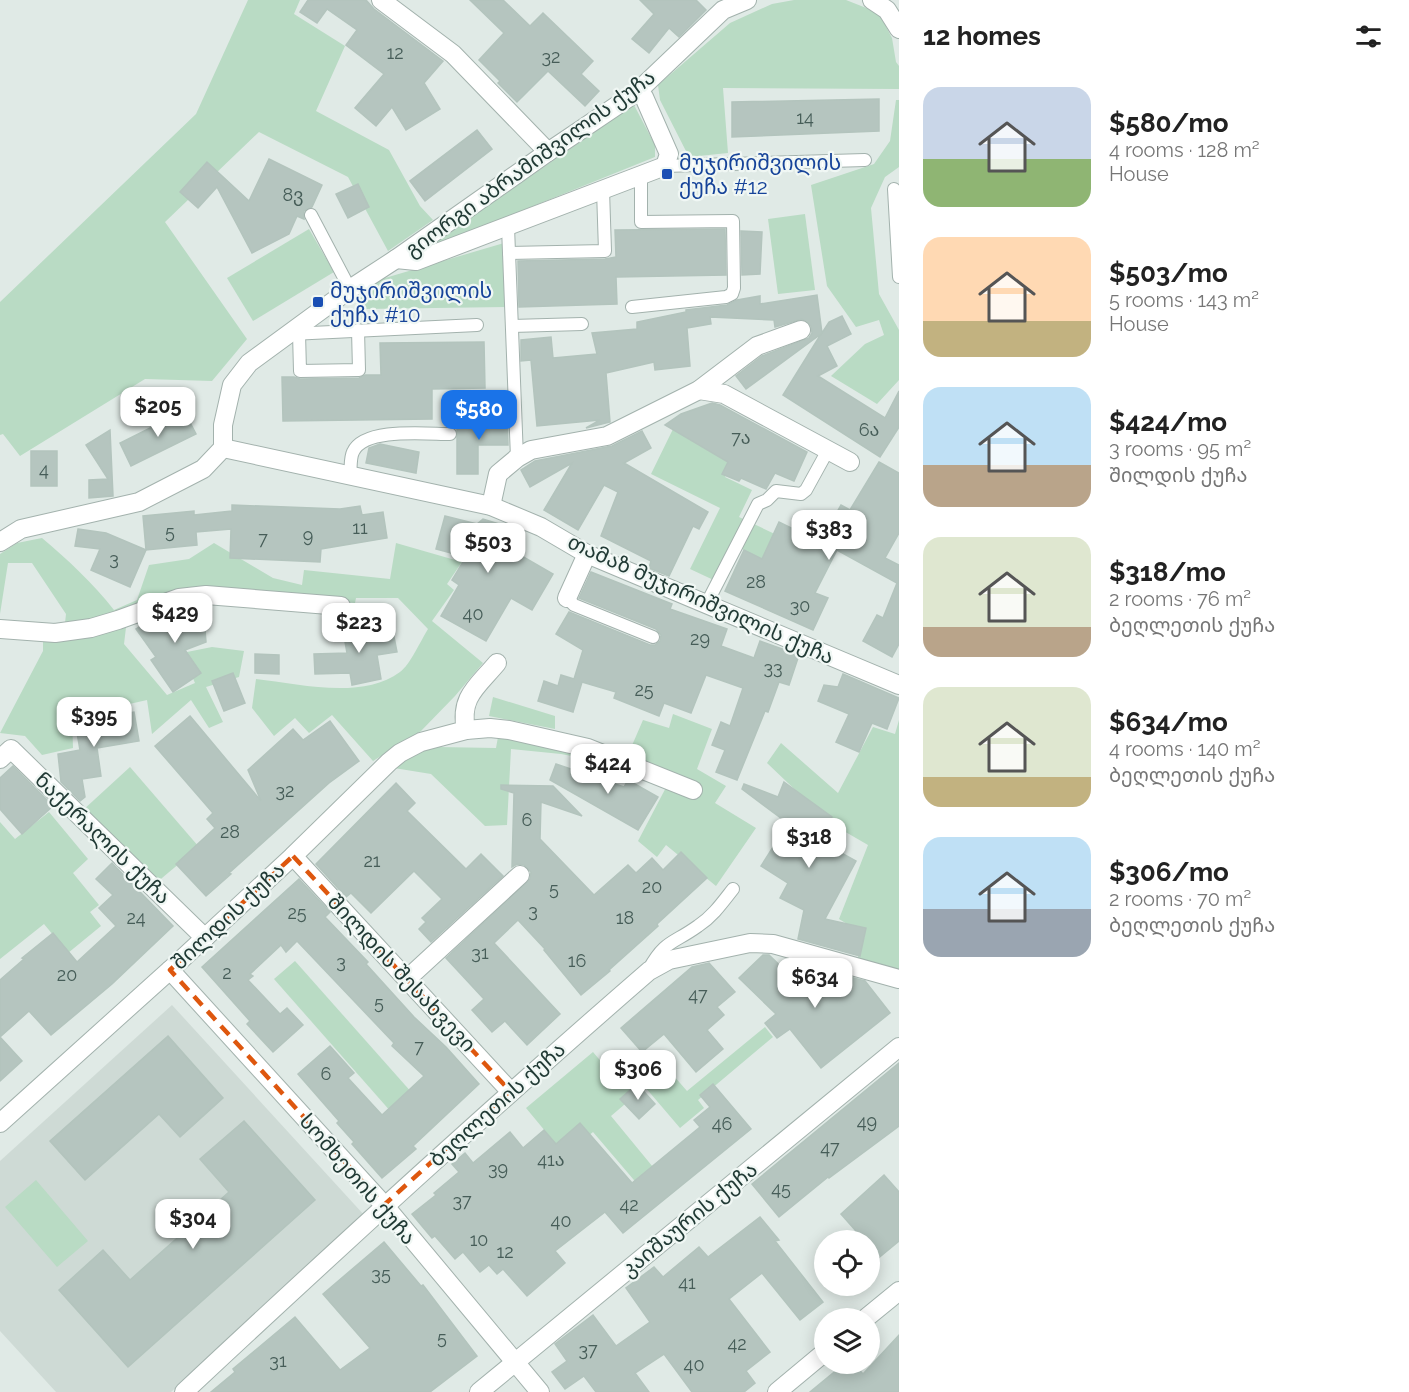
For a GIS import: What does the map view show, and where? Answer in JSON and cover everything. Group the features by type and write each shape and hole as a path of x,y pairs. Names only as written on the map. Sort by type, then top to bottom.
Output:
{"street":[{"path":"381,0 453,54 548,152"},
{"name":"გიორგი აბრამიშვილის ქუჩა","path":"396,260 637,92 718,5 747,0"},
{"path":"872,0 887,10 899,29"},
{"path":"0,542 21,529 139,502 203,469 223,448 223,425 232,385 249,363 262,352 295,333 350,289 396,260 416,261 665,166 669,154 666,144 644,97 637,92"},
{"path":"490,506 498,474 531,450 607,436 699,390 757,346 801,330"},
{"path":"699,390 724,394 850,462"},
{"name":"თამაზ მუჯირიშვილის ქუჩა","path":"223,448 490,506 541,527 587,554 899,685"},
{"path":"567,598 587,554"},
{"path":"0,629 55,633 91,628 178,598 206,595 341,606"},
{"path":"466,730 464,709 469,696 497,663"},
{"name":"შილდის ქუჩა","path":"0,1123 205,938 293,856 388,762 421,742 466,730 490,728 509,730 588,748 693,790"},
{"name":"ნაქერალის ქუჩა","path":"0,759 11,749 205,938"},
{"name":"შილდის შესახვევი","path":"293,856 510,1091"},
{"path":"407,979 520,875"},
{"name":"ბეღლეთის ქუჩა","path":"184,1392 384,1205 510,1091 649,971 669,960 763,942 899,979"},
{"name":"სომხეთის ქუჩა","path":"170,970 384,1205 540,1392"},
{"name":"კაიშაურის ქუჩა","path":"479,1392 899,1047"},
{"path":"878,1308 899,1291"},
{"path":"777,1392 814,1361"}],"lane":[{"path":"665,166 865,160"},
{"path":"632,307 726,297 732,294 734,288 733,221 641,222 641,176"},
{"path":"894,189 899,277"},
{"path":"509,253 605,251 603,190"},
{"path":"311,215 350,289"},
{"path":"508,227 517,458"},
{"path":"512,326 582,324"},
{"path":"358,330 359,370 300,372 295,333 358,330 477,325"},
{"path":"350,475 353,451 363,441 378,435 450,434"},
{"path":"707,603 758,504 767,500 776,491 801,494 806,490 828,450"},
{"path":"567,598 574,605 653,637"},
{"path":"649,971 658,953 666,945 696,928 715,913 733,888"}],"highlighted area":[{"path":"293,856 510,1091 384,1205 170,970"}],"shaded area":[{"path":"172,1005 365,1216 171,1392 56,1392 0,1331 0,1161"}],"green space":[{"path":"248,0 300,0 294,14 345,46 316,111 389,150 420,206 433,220 388,251 348,177 259,132 165,222 247,339 212,381 145,379 20,456 3,434 0,435 0,302 196,114"},
{"path":"794,0 846,0 879,13 892,38 896,62 899,66 899,89 723,88 728,153 689,157 660,100 658,85 730,23 772,4"},
{"path":"896,100 899,100 899,167 885,177 871,208 879,294 899,330 899,380 877,404 831,376 865,344 884,335 879,320 856,327 827,286 811,185 874,164 890,141"},
{"path":"634,105 655,145 655,157 422,251"},
{"path":"805,214 815,290 778,294 768,219"},
{"path":"309,229 334,272 253,321 227,278"},
{"path":"504,243 506,307 365,309 358,302 361,292 368,283"},
{"path":"673,429 734,459 725,477 752,490 739,517 796,544 783,569 738,547 720,583 690,569 720,508 651,474"},
{"path":"42,538 98,590 114,610 137,600 149,565 189,559 214,543 273,578 302,585 304,570 390,579 396,543 462,562 447,584 454,590 432,621 483,663 421,731 373,761 332,715 309,733 295,718 274,736 252,708 256,679 330,688 368,686 385,681 404,669 428,629 398,598 356,598 355,603 200,590 128,611 124,644 167,695 195,683 182,653 212,647 244,651 239,677 206,687 223,722 209,728 191,700 152,734 147,700 72,717 73,748 42,755 25,736 0,733 43,651 43,640 63,641 66,614 32,563 8,563 0,614 0,554 17,543"},
{"path":"493,697 555,716 555,729 489,716"},
{"path":"673,714 712,729 697,769 726,786 715,803 756,828 716,886 666,845 657,857 638,841 672,776 627,757 643,720 669,728"},
{"path":"899,720 899,970 857,960 865,935 839,919 868,845 830,823 767,763 781,743 838,793 873,727 895,734"},
{"path":"498,737 552,745 603,762 561,754 511,749 507,825 485,826 431,774 394,768 410,753 438,747 496,748"},
{"path":"130,767 199,847 156,883 82,811"},
{"path":"49,812 88,859 73,873 99,905 90,912 101,926 68,953 44,924 0,959 0,822 15,839"},
{"path":"295,961 413,1094 392,1113 274,979"},
{"path":"765,1027 773,1037 698,1100 704,1108 680,1128 645,1087 611,1116 662,1178 645,1193 593,1132 565,1155 526,1108 593,1052 620,1084 640,1068 650,1080 666,1067 687,1091"},
{"path":"36,1180 88,1241 57,1267 5,1207"}],"building":[{"path":"308,0 366,0 374,9 443,61 424,83 440,109 406,130 392,107 376,126 355,108 384,74 346,45 357,30 327,9 317,23 300,12"},
{"path":"470,0 503,0 530,26 543,13 593,61 581,74 599,91 585,106 548,71 517,102 479,60 504,33"},
{"path":"640,0 696,0 706,10 679,37 669,28 649,53 632,39 654,14"},
{"path":"879,99 879,131 732,137 732,102"},
{"path":"477,130 492,149 425,201 410,181"},
{"path":"269,159 322,185 312,207 304,211 304,219 297,216 289,234 252,253 217,187 198,208 180,192 207,162 249,201"},
{"path":"358,184 369,207 348,218 336,194"},
{"path":"725,229 726,275 616,277 617,304 519,307 518,261 616,257 615,230"},
{"path":"741,231 762,232 760,274 742,275"},
{"path":"817,295 822,333 829,322 842,316 851,334 827,346 837,366 818,376 885,418 899,391 899,427 880,457 783,395 821,334 746,389 736,376 762,356 809,338 812,333 811,326 802,319 775,327 774,320 710,317 711,324 687,328 690,366 655,370 654,362 606,373 610,422 586,428 600,420 537,426 531,360 521,361 521,340 551,337 553,358 597,354 592,333 637,329 637,322 686,312 686,310 727,305 737,300 760,296 760,304"},
{"path":"484,342 485,388 432,389 432,419 283,421 282,377 359,378 365,375 381,375 380,343"},
{"path":"712,403 720,405 807,452 794,481 775,473 766,489 741,478 739,481 722,474 728,462 665,425 681,414"},
{"path":"184,411 196,434 131,466 120,443"},
{"path":"486,414 507,414 508,445 478,445 478,474 457,474 457,424 486,424"},
{"path":"110,430 113,496 89,498 89,480 108,479 86,445"},
{"path":"642,431 651,448 624,463 708,512 699,529 693,526 669,576 649,568 651,561 601,536 618,492 604,485 578,530 544,510 572,463 530,487 521,470 535,461 612,446"},
{"path":"380,444 419,452 416,473 366,463 369,448"},
{"path":"31,451 57,451 57,486 31,486"},
{"path":"879,462 899,473 899,533 885,558 899,565 899,644 892,657 863,641 877,615 883,618 897,583 837,550 815,593 828,598 813,630 725,591 744,550 762,559 779,522 820,542 841,505 850,510"},
{"path":"232,505 340,509 360,506 362,515 383,512 387,538 321,549 320,562 230,558 231,529 196,532 197,545 146,550 143,516 194,511 194,515 232,511"},
{"path":"445,516 477,524 483,519 519,530 513,551 553,574 532,610 511,598 486,641 441,616 459,585 452,580 466,557 436,549"},
{"path":"78,529 106,533 146,550 130,587 91,570 100,549 75,546"},
{"path":"591,572 672,604 670,609 727,629 721,646 754,658 760,641 799,655 789,685 779,682 737,780 716,772 725,750 712,745 721,722 730,726 743,688 706,675 691,713 664,703 659,716 614,698 616,692 582,682 573,712 538,701 544,681 558,686 561,675 574,679 583,650 556,634 569,612 650,645 655,645 660,641 661,635 656,629 579,598"},
{"path":"203,607 206,642 185,650 201,673 173,692 151,660 156,657 136,629 147,622 182,609"},
{"path":"382,623 384,634 393,632 397,652 377,655 381,679 352,685 350,673 315,674 314,654 347,653 343,630"},
{"path":"255,654 279,655 279,674 255,673"},
{"path":"233,673 245,703 224,711 212,681"},
{"path":"843,674 899,698 887,729 872,723 859,752 836,742 849,714 818,701 824,685 838,687"},
{"path":"134,712 139,741 97,748 101,776 82,779 85,797 80,801 61,782 58,754 80,750 75,721"},
{"path":"190,716 261,801 248,770 293,729 303,740 330,721 359,761 329,783 206,896 176,864 215,828 207,819 213,813 155,746"},
{"path":"556,764 624,787 628,780 658,797 638,830 550,780"},
{"path":"13,766 53,806 22,834 0,809 0,778"},
{"path":"784,782 832,817 816,839 856,861 825,919 866,928 860,956 798,939 804,910 780,898 788,883 761,866 782,833 775,829 782,819 742,789 744,784 778,797"},
{"path":"396,783 415,803 407,811 466,869 481,854 503,876 431,942 419,929 426,922 422,918 442,899 414,871 371,913 351,893 346,897 316,864"},
{"path":"501,785 553,786 582,816 541,802 540,839 594,895 628,865 636,873 652,858 663,870 681,852 707,878 610,971 581,995 545,949 518,920 494,943 560,1014 527,1045 505,1021 492,1032 472,1010 484,999 446,958 530,879 531,872 524,865 517,864 512,867 514,793 501,789"},
{"path":"112,863 173,926 112,984 51,1035 29,1011 0,1037 0,980 24,959 22,958 53,933 77,962 116,926 99,908 113,895 96,879"},
{"path":"299,879 330,912 325,917 368,962 366,964 479,1084 413,1146 416,1149 382,1178 352,1144 354,1142 337,1123 339,1121 298,1074 330,1046 354,1073 348,1078 382,1115 424,1076 392,1046 394,1043 297,941 286,952 281,945 250,974 253,976 248,980 280,1014 287,1008 303,1025 273,1052 247,1024 250,1021 202,967"},
{"path":"763,955 769,955 816,1000 846,976 865,981 890,1013 821,1068 790,1029 777,1038 765,1023 776,1014 739,978"},
{"path":"709,963 735,992 717,1007 724,1015 707,1030 723,1049 696,1072 664,1034 642,1052 621,1028 692,967"},
{"path":"168,1036 223,1098 180,1137 159,1114 85,1180 50,1141"},
{"path":"0,1037 22,1061 0,1081"},
{"path":"899,1063 899,1126 828,1177 779,1217 752,1184"},
{"path":"637,1084 655,1104 639,1119 620,1099"},
{"path":"713,1084 751,1129 623,1233 605,1212 555,1251 565,1263 527,1296 503,1269 497,1274 489,1265 480,1272 463,1252 455,1259 435,1236 432,1238 412,1214 436,1195 434,1193 459,1172 452,1164 465,1153 473,1163 510,1132 523,1148 544,1130 556,1144 580,1123 632,1183 700,1127 694,1120 710,1107 700,1095"},
{"path":"244,1121 315,1200 128,1367 59,1290 103,1250 130,1280 229,1192 200,1159"},
{"path":"884,1175 899,1192 899,1241 880,1257 880,1230 855,1230 841,1214"},
{"path":"760,1217 779,1240 775,1241 814,1291 814,1296 818,1296 823,1302 800,1320 762,1273 729,1299 770,1352 746,1371 755,1383 744,1392 692,1392 664,1354 635,1373 649,1392 596,1392 584,1376 565,1389 552,1372 567,1361 555,1344 593,1315 616,1346 650,1322 626,1288 654,1267 663,1277 699,1247 708,1257"},
{"path":"384,1242 421,1286 423,1285 477,1356 430,1392 211,1392 235,1372 233,1369 295,1317 340,1370 370,1348 323,1294"},
{"path":"899,1335 899,1392 810,1392 832,1374 880,1374 880,1356"}],"place":[{"name":"მუჯირიშვილის ქუჩა #12","path":"667,174"},
{"name":"მუჯირიშვილის ქუჩა #10","path":"318,302"}]}
